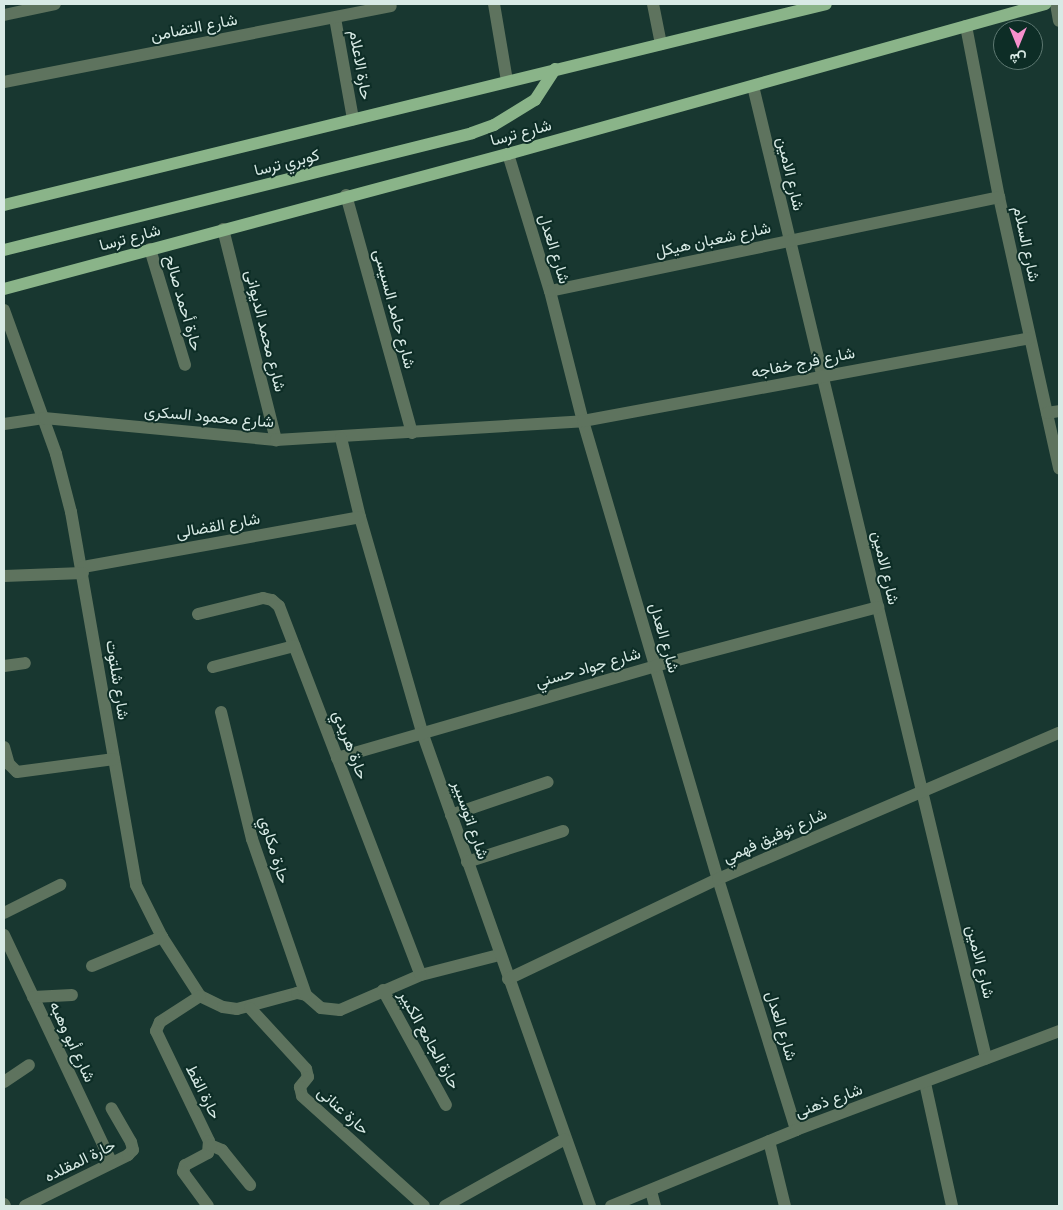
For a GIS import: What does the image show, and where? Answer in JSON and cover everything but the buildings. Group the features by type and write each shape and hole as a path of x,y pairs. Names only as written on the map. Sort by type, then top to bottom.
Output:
{"main road":[{"path":"4,205 661,44 807,6 826,4"},
{"name":"شارع ترسا","path":"4,289 346,195 508,154 1045,4"},
{"name":"كوبري ترسا","path":"4,250 472,133 494,125 535,100 555,69"}],"street":[{"path":"4,15 55,4"},
{"path":"494,4 507,81"},
{"path":"653,4 661,44"},
{"path":"1056,4 1059,21"},
{"name":"شارع التضامن","path":"4,82 391,6"},
{"name":"حارة الاعلام","path":"335,18 353,119"},
{"name":"شارع السلام","path":"966,26 999,197 1030,338 1053,412 1059,468"},
{"name":"شارع الامين","path":"753,86 986,1058"},
{"name":"شارع العدل","path":"508,154 550,291 583,421 655,666 718,879 796,1130"},
{"name":"شارع حامد السيسى","path":"346,195 412,433"},
{"name":"شارع شعبان هيكل","path":"550,291 999,197"},
{"name":"شارع محمد الديوانى","path":"222,229 276,440"},
{"name":"حارة أحمد صالح","path":"150,249 184,365"},
{"name":"شارع شلتوت","path":"4,310 56,454 83,570 136,885 162,937 200,996"},
{"name":"شارع فرج خفاجه","path":"412,433 583,421 1030,338"},
{"name":"شارع محمود السكرى","path":"4,424 44,418 276,440 412,433"},
{"name":"شارع اتوسبير","path":"341,438 360,517 422,732 499,955 590,1206"},
{"name":"شارع القضالى","path":"4,576 83,570 360,517"},
{"name":"حارة هريدي","path":"198,614 263,598 272,600 279,606 421,975"},
{"name":"شارع جواد حسني","path":"337,758 655,666 878,607"},
{"path":"213,667 294,646"},
{"path":"4,666 25,663"},
{"name":"حارة مكاوي","path":"221,712 252,839 306,996"},
{"name":"شارع توفيق فهمي","path":"508,979 718,879 921,790 1059,733"},
{"path":"4,747 9,764 17,772 114,759"},
{"path":"451,815 548,782"},
{"path":"467,862 563,831"},
{"path":"4,913 60,885"},
{"name":"شارع أبو وهبه","path":"4,936 112,1163"},
{"path":"92,966 162,937"},
{"path":"200,996 223,1007 250,1008 288,995 306,996 329,1011 340,1010 421,975 499,955"},
{"name":"حارة الجامع الكبير","path":"383,990 446,1105"},
{"path":"33,997 72,995"},
{"name":"حارة القط","path":"200,996 160,1022 156,1031 210,1145 208,1153 185,1165 183,1172 208,1206"},
{"name":"حارة عنانى","path":"250,1008 306,1069 308,1077 300,1087 302,1096 424,1206"},
{"name":"شارع ذهنى","path":"611,1206 796,1130 1059,1031"},
{"path":"4,1082 29,1065"},
{"path":"925,1083 952,1206"},
{"name":"حارة المقلده","path":"25,1206 112,1163 133,1150 112,1108"},
{"path":"445,1206 565,1139"},
{"path":"769,1142 785,1206"},
{"path":"210,1145 222,1150 250,1185"},
{"path":"651,1191 655,1206"}]}
